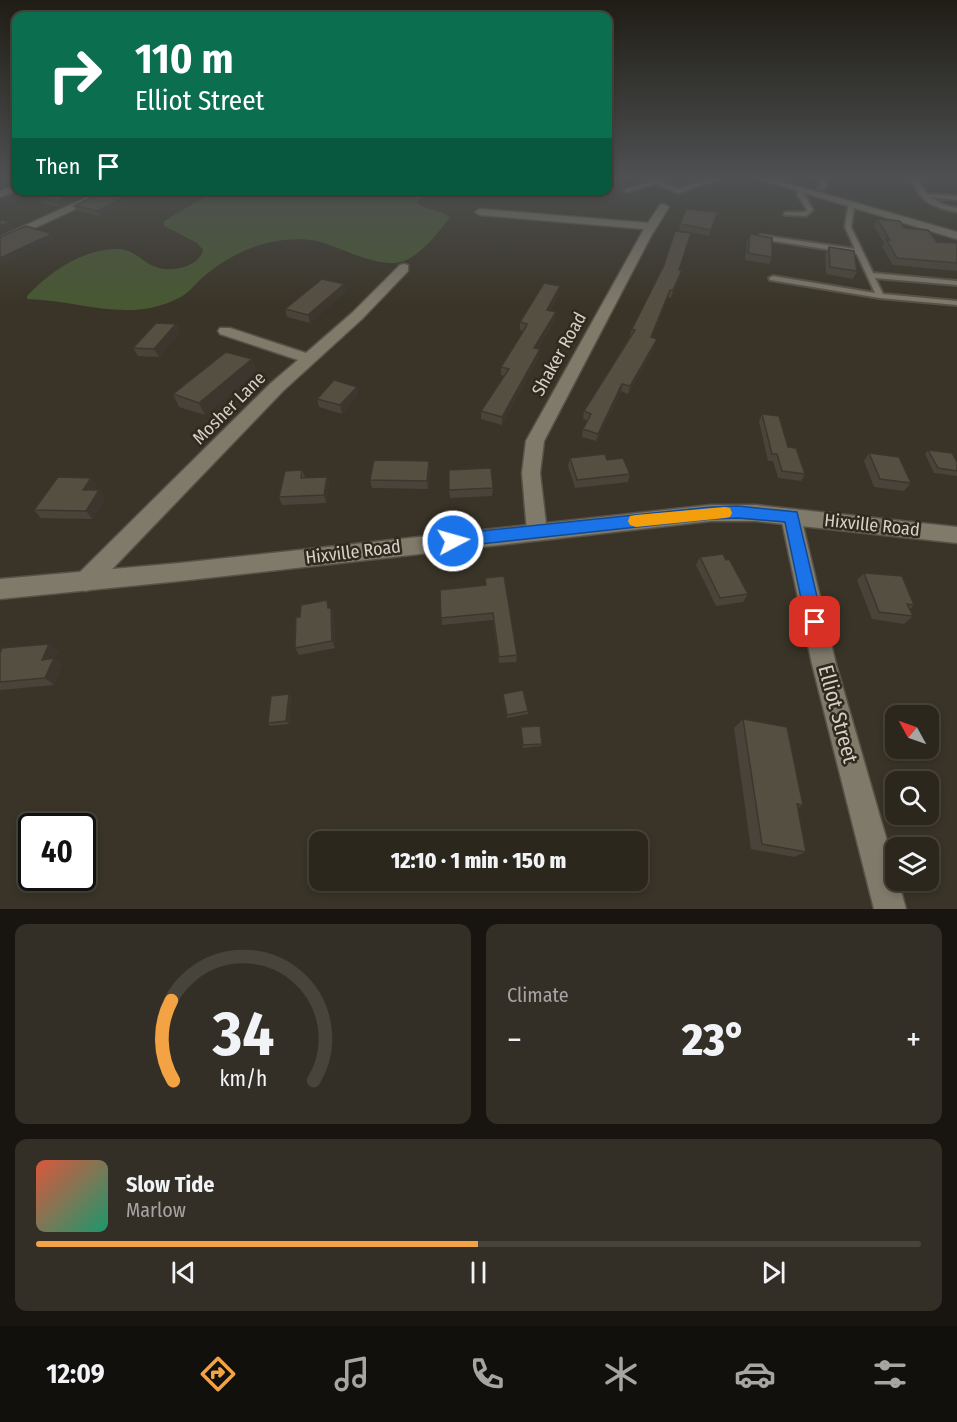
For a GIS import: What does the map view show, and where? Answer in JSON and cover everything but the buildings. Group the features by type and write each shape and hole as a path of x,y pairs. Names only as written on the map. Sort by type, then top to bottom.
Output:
{"street":[{"path":"0,241 43,221"},
{"path":"595,221 651,226"},
{"name":"Shaker Road","path":"537,532 531,473 535,441 654,221"},
{"path":"904,221 957,236"},
{"path":"942,221 957,226"},
{"name":"Mosher Lane","path":"86,581 307,358 357,316 404,268"},
{"path":"225,331 307,358"},
{"name":"Hixville Road","path":"0,589 711,513 738,512 957,535"},
{"name":"Elliot Street","path":"791,517 824,664 890,909"}],"lane":[{"path":"849,221 848,227 880,296"},
{"path":"761,237 860,252"},
{"path":"870,275 957,283"},
{"path":"773,278 880,296 957,303"}],"green space":[{"path":"164,221 447,221 424,248 411,258 394,263 360,257 317,241 306,239 276,241 252,248 226,260 183,296 160,306 122,310 103,309 27,299 27,296 46,278 68,263 106,250 125,250 162,269 176,269 196,261 203,250 197,243 164,226"}],"slow traffic":[{"path":"636,521 725,513"}],"route":[{"path":"453,541 711,513 738,512 791,517 815,622"}]}
